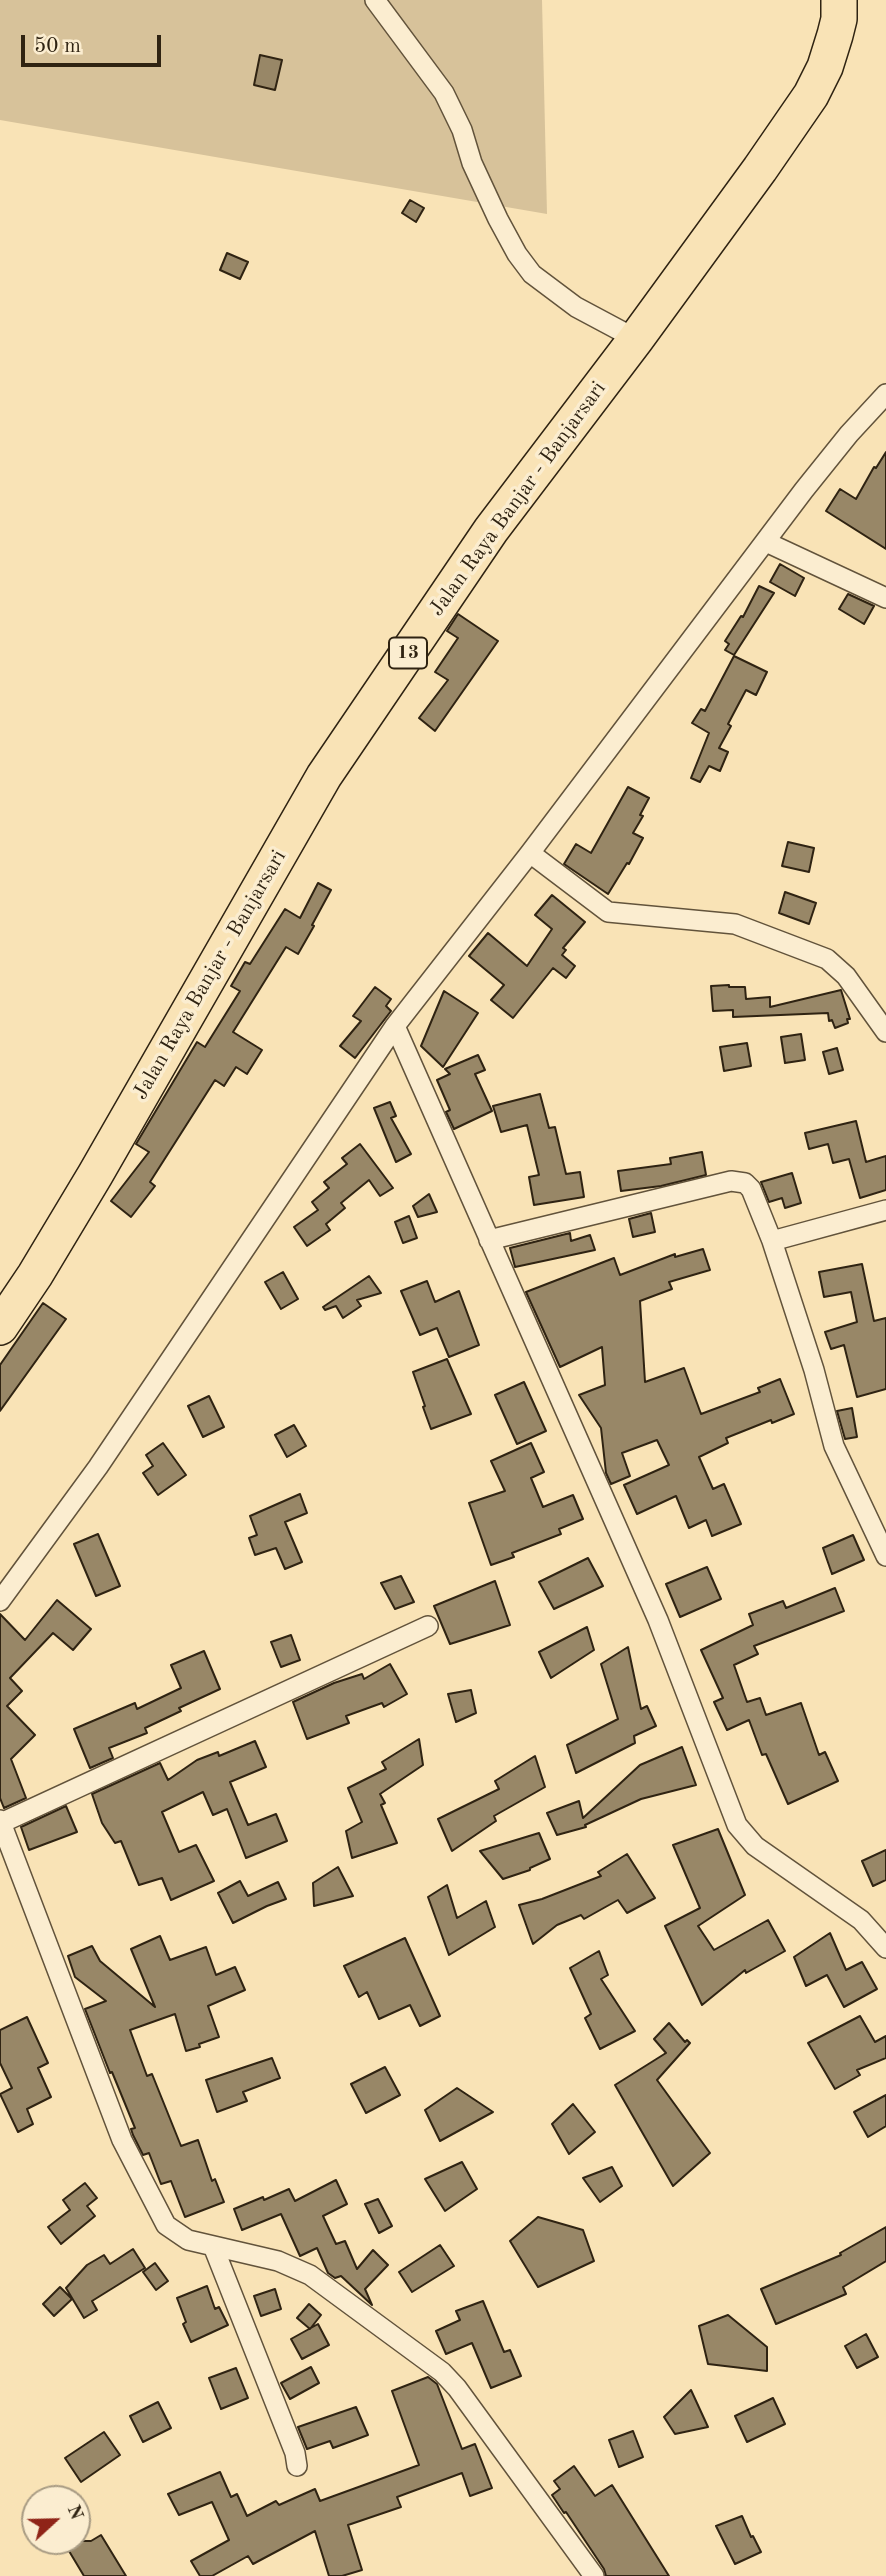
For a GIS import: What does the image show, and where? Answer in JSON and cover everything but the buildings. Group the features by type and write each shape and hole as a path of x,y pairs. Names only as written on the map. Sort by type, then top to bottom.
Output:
{"highway":[{"name":"Jalan Raya Banjar - Banjarsari","path":"0,1327 35,1275 95,1175 324,776 491,530 636,339 811,95 825,66 835,35 839,19 839,0"}],"street":[{"path":"375,0 444,93 498,219 517,254 532,274 576,307 636,339"},
{"path":"0,1601 98,1467 396,1026 849,434 886,394"},
{"path":"766,542 886,598"},
{"path":"530,853 608,912 734,924 827,959 846,976 886,1032"},
{"path":"396,1026 658,1619 737,1825 755,1846 862,1920 886,1948"},
{"path":"489,1240 738,1181 745,1183 751,1189 772,1241 814,1370 834,1447 886,1556"},
{"path":"772,1241 886,1210"},
{"path":"428,1626 1,1822 128,2155 166,2225 188,2240 278,2261 310,2275 442,2372 457,2388 594,2576"},
{"path":"213,2246 295,2453 297,2466"}],"shaded area":[{"path":"0,0 542,0 547,214 0,120"}]}
